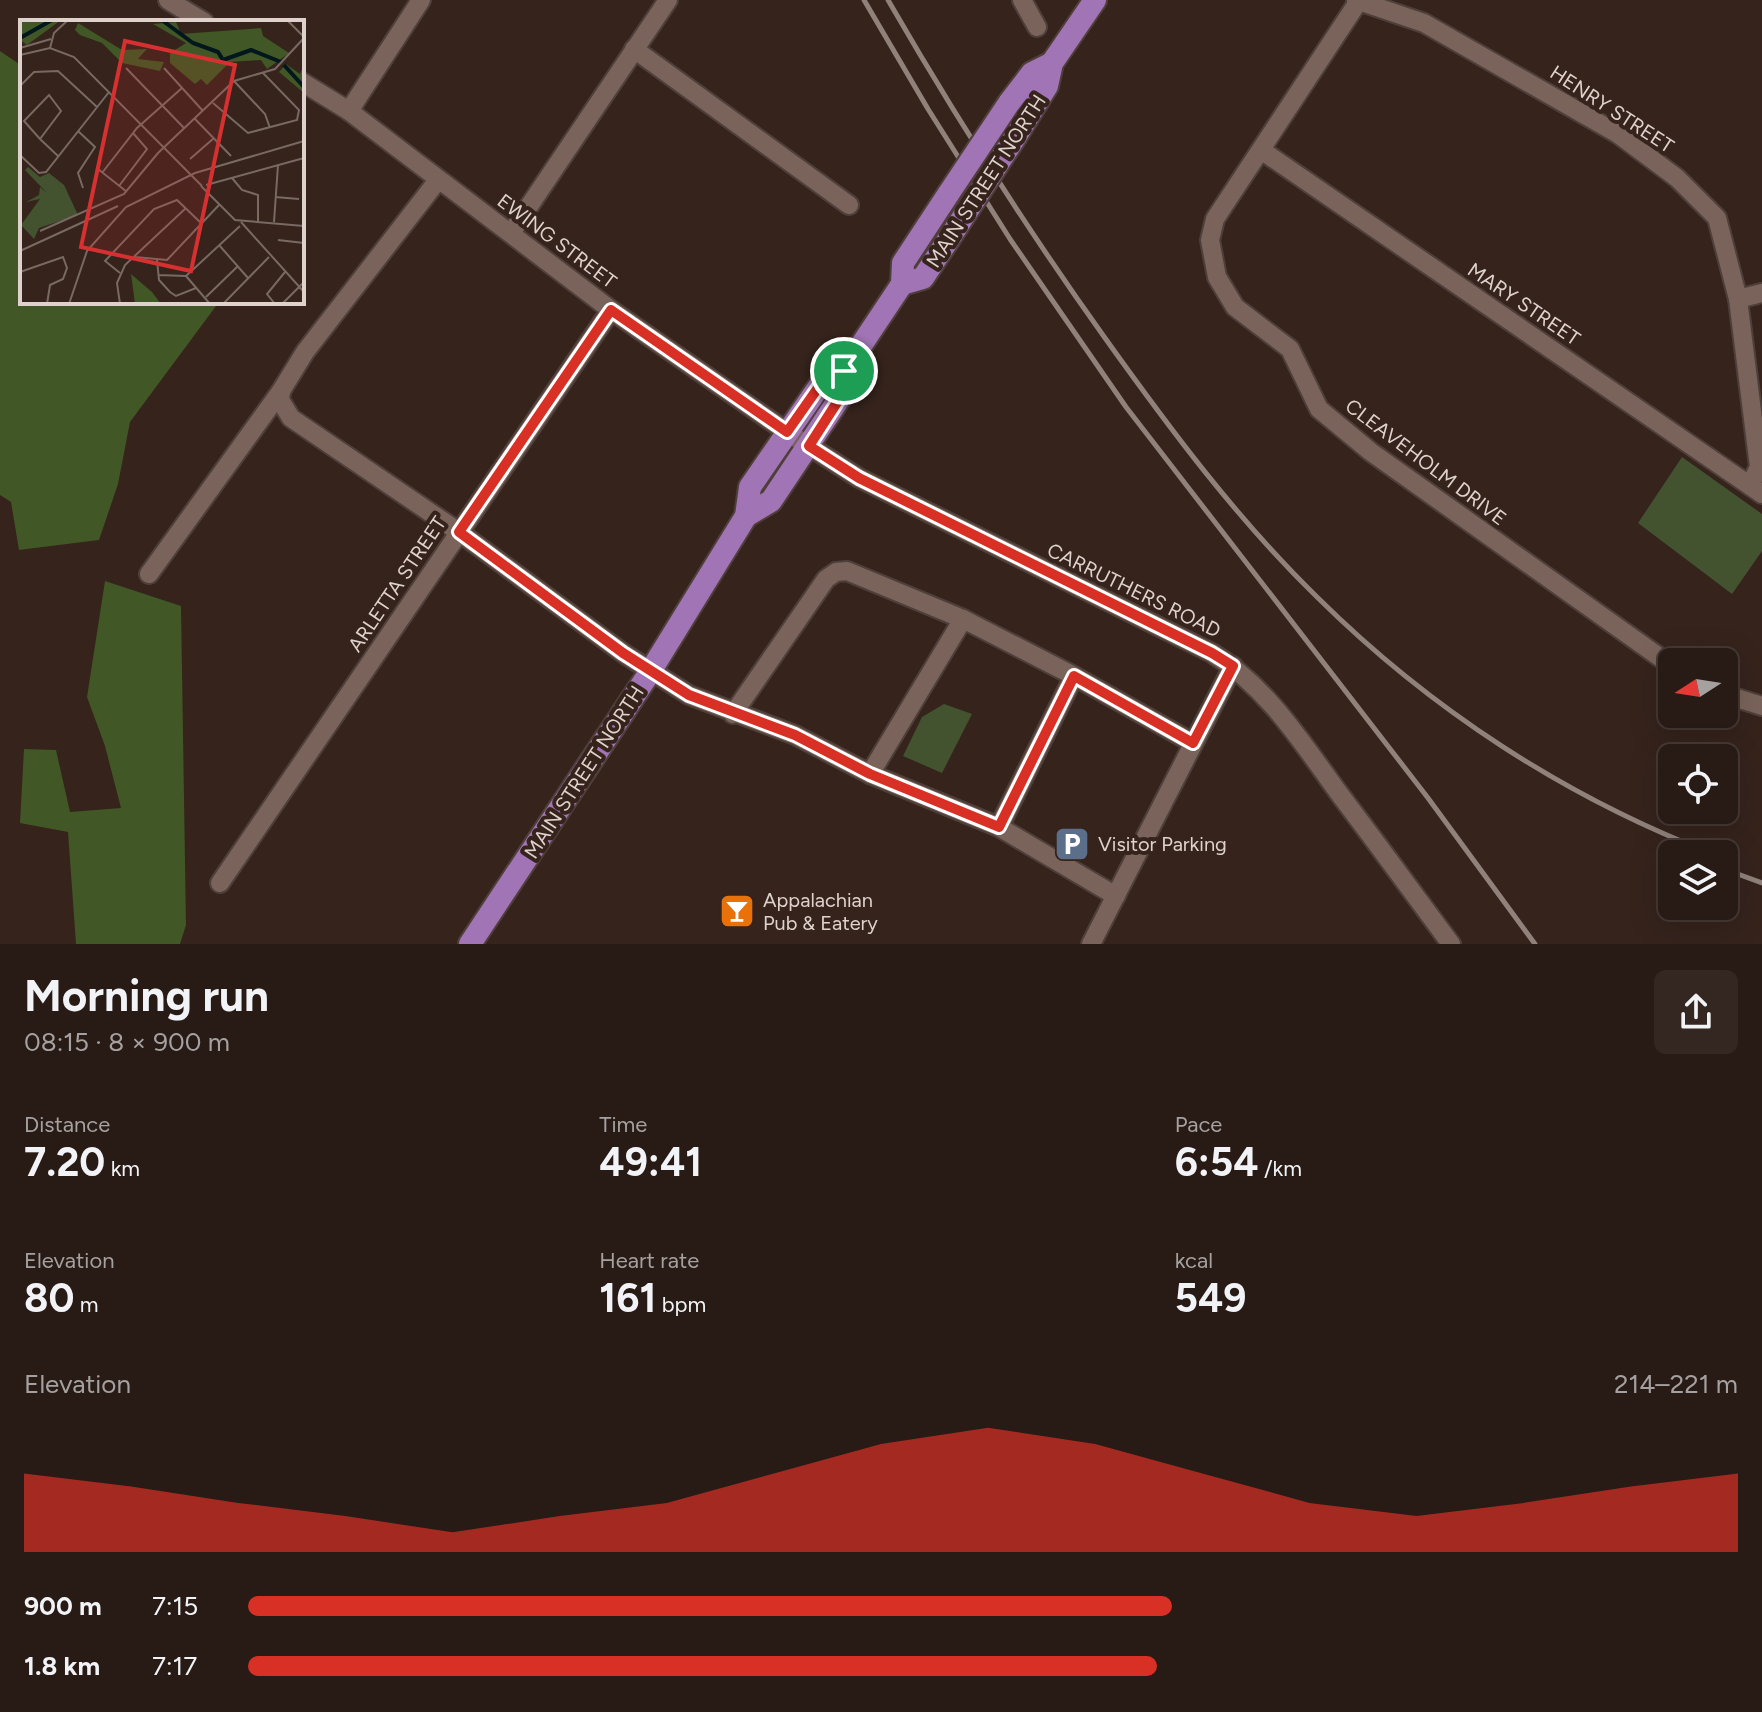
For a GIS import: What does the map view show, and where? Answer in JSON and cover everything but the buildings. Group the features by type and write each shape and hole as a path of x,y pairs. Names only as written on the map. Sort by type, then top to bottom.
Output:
{"main road":[{"name":"MAIN STREET NORTH","path":"902,284 923,278 1047,86 1052,63 1095,0"},
{"name":"MAIN STREET NORTH","path":"746,516 771,501 845,390 844,371 902,284 903,263 1009,103 1032,73 1052,63"},
{"name":"MAIN STREET NORTH","path":"470,944 650,672 746,516 750,487 827,375 844,371"}],"street":[{"path":"168,0 201,20"},
{"path":"349,111 421,0"},
{"path":"511,233 668,0"},
{"path":"1022,0 1037,27"},
{"name":"CLEAVEHOLM DRIVE","path":"1357,1 1215,219 1210,240 1217,277 1235,307 1290,349 1319,409 1371,452 1658,656"},
{"name":"HENRY STREET","path":"1357,1 1424,23 1618,134 1677,178 1717,218 1738,299 1759,467 1756,490"},
{"path":"634,49 849,205"},
{"name":"EWING STREET","path":"304,83 349,111 611,310 787,432"},
{"name":"MARY STREET","path":"1261,150 1756,490"},
{"path":"149,574 281,391 305,352 438,180"},
{"path":"1738,299 1762,293"},
{"name":"ARLETTA STREET","path":"220,883 611,310"},
{"path":"281,391 280,400 291,418 459,532 650,672 689,695 795,735 870,774 999,827 1116,896"},
{"name":"CARRUTHERS ROAD","path":"787,432 859,478 1233,666 1256,686 1303,745 1451,944"},
{"path":"733,714 826,579 842,571 854,572 963,619 1074,676 1193,743"},
{"path":"870,774 963,619"},
{"path":"1091,944 1233,666"},
{"path":"999,827 1074,676"},
{"path":"1738,698 1762,706"}],"green space":[{"path":"0,51 20,65 20,304 218,304 130,422 118,484 99,540 19,550 11,502 0,495"},
{"path":"1682,457 1762,514 1762,551 1732,594 1638,523"},
{"path":"105,581 181,606 186,925 180,944 76,944 68,832 20,823 24,749 56,750 70,812 121,808 105,746 87,697"},
{"path":"944,704 972,714 942,773 903,756 922,717"}],"railway":[{"path":"864,0 1010,239 1126,407 1428,798 1535,944"},
{"path":"888,0 992,172 1076,297 1205,472 1288,567 1360,638 1453,713 1552,777 1605,806 1680,840"},
{"path":"1738,874 1762,883"}],"place":[{"name":"Visitor Parking","path":"1072,844"},
{"name":"Appalachian Pub & Eatery","path":"737,911"}],"route":[{"path":"611,310 787,432 827,375 844,371 845,390 809,446 859,478 1233,666 1193,743 1074,676 999,827 870,774 795,735 689,695 623,653 459,532 611,310"}]}
